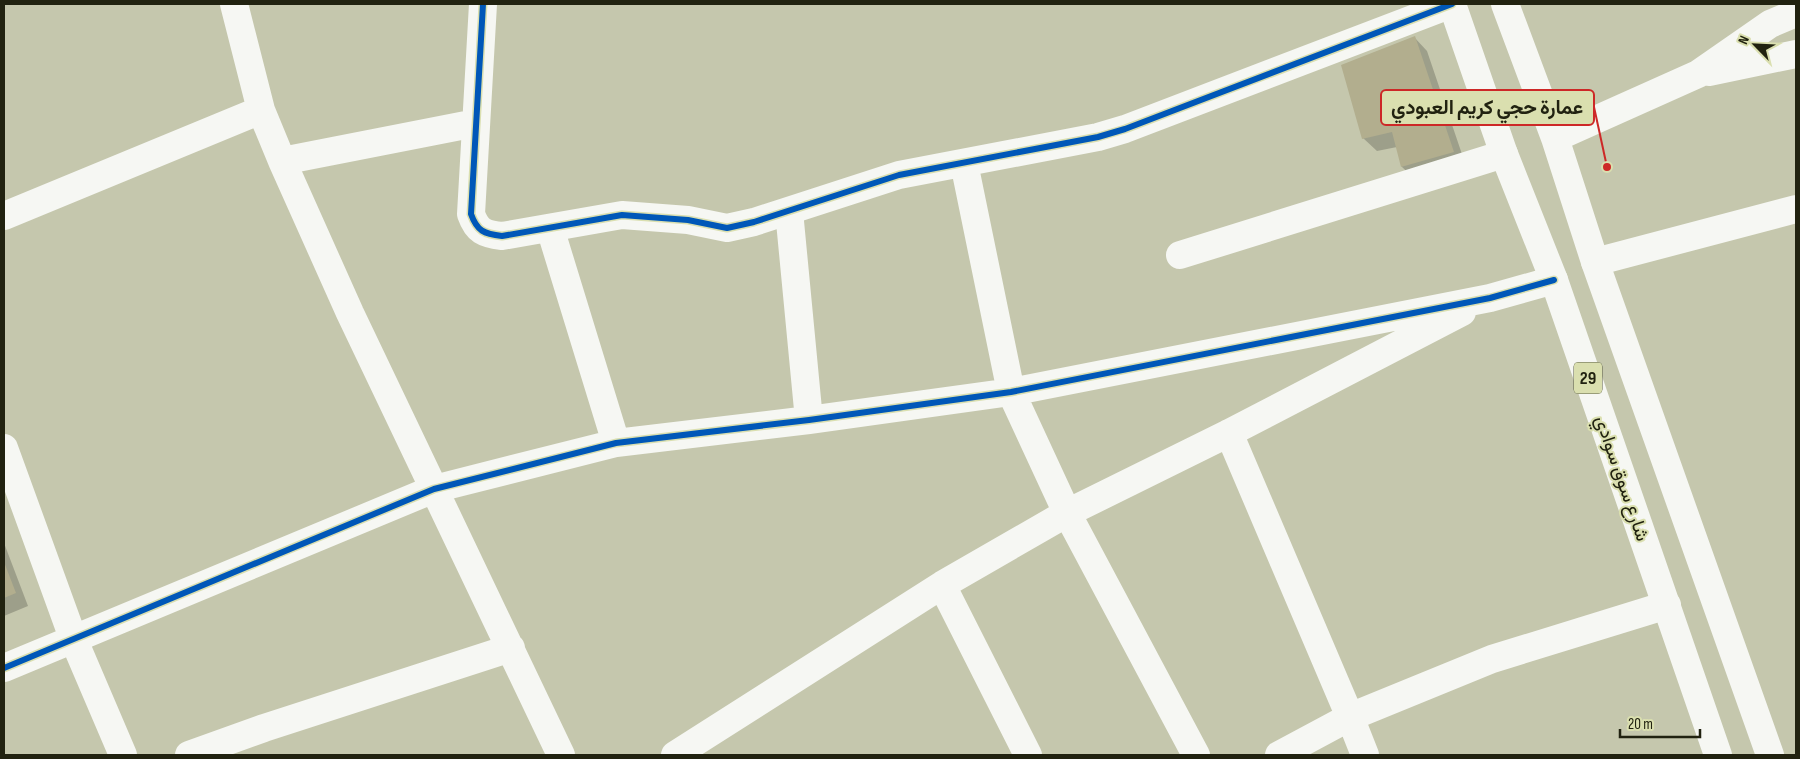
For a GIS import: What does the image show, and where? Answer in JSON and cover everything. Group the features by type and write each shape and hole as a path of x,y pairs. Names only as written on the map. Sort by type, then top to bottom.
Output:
{"street":[{"path":"234,4 260,110 282,161 350,313 561,755"},
{"path":"483,4 471,214 475,226 487,234 502,236 622,215 688,220 727,228 754,222 899,175 1098,138 1452,4"},
{"name":"شارع سوق سوادي","path":"1452,4 1504,154 1554,280 1718,755"},
{"name":"29","path":"1505,4 1555,138 1595,262 1770,755"},
{"path":"1555,138 1698,74 1770,24 1796,13"},
{"path":"1698,74 1794,61"},
{"path":"4,216 260,110"},
{"path":"282,161 476,123"},
{"path":"1180,255 1504,154"},
{"path":"964,163 1011,392 1067,513 1196,755"},
{"path":"1595,262 1796,209"},
{"path":"789,211 809,420"},
{"path":"550,228 616,443"},
{"path":"4,668 434,489 616,443 809,420 1011,392 1490,298 1554,280"},
{"path":"675,755 942,584 1067,513 1229,433 1490,298"},
{"path":"1229,433 1365,755"},
{"path":"4,448 73,638 122,755"},
{"path":"942,584 1028,755"},
{"path":"1279,755 1350,717 1492,659 1667,605"},
{"path":"188,755 264,728 511,648"}],"building":[{"path":"1415,36 1454,152 1401,167 1392,132 1362,139 1341,65"},
{"path":"4,562 16,593 4,598"}],"cycle path":[{"path":"483,4 471,214 482,231 502,236 622,215 688,220 727,228 754,222 899,175 1098,137 1125,129 1452,4"},
{"path":"4,668 434,489 616,443 809,420 1011,392 1490,298 1554,280"}],"place":[{"name":"عمارة حجي كريم العبودي","path":"1607,167"}]}
